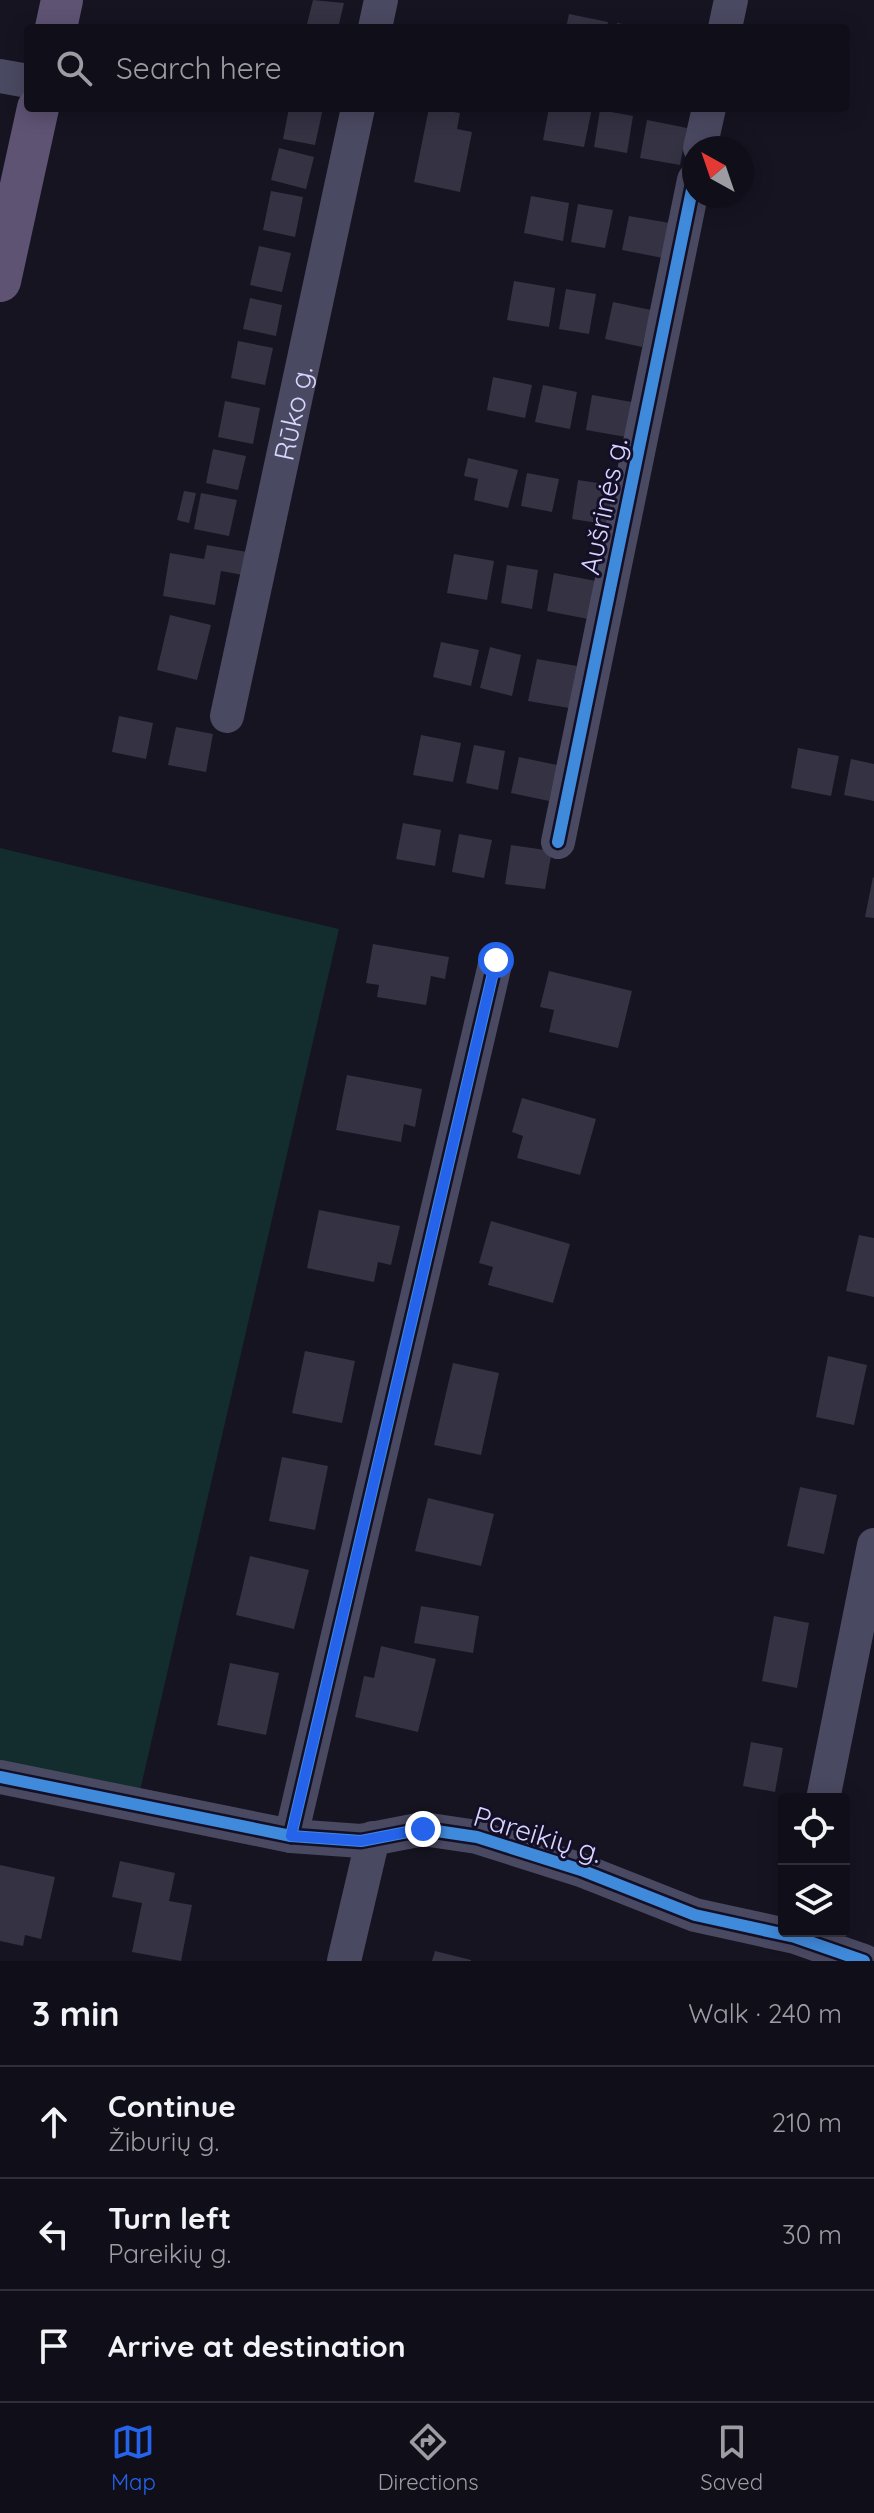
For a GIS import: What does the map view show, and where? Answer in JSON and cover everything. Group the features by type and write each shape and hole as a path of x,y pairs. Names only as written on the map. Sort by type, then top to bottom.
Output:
{"main road":[{"path":"57,24 62,0"},
{"path":"0,281 37,112"}],"street":[{"path":"376,24 381,0"},
{"path":"726,24 731,0"},
{"path":"0,76 24,80"},
{"name":"Rūko g.","path":"227,716 357,112"},
{"path":"703,136 708,112"},
{"name":"Aušrinės g.","path":"558,842 688,208"},
{"path":"291,1836 496,960"},
{"path":"824,1793 874,1545"},
{"name":"Pareikių g.","path":"0,1777 291,1836 335,1841 423,1829 477,1837 581,1870 695,1915 778,1931"},
{"path":"344,1961 373,1838"},
{"name":"Pareikių g.","path":"803,1937 864,1961"}],"green space":[{"path":"0,848 339,929 139,1795 0,1767"}],"building":[{"path":"313,0 344,3 339,24 307,24"},
{"path":"569,14 608,22 608,24 567,24"},
{"path":"288,112 322,112 315,145 283,139"},
{"path":"428,112 460,113 457,129 472,132 460,192 414,182"},
{"path":"548,112 591,112 584,147 543,140"},
{"path":"600,112 633,116 627,153 594,147"},
{"path":"647,120 687,128 685,136 682,136 680,165 640,158"},
{"path":"279,148 314,157 306,189 271,180"},
{"path":"271,191 303,197 295,237 263,230"},
{"path":"531,196 569,203 563,241 524,233"},
{"path":"578,204 613,210 605,248 571,242"},
{"path":"629,216 670,223 663,258 622,250"},
{"path":"259,246 291,253 282,292 250,285"},
{"path":"514,281 555,288 549,327 507,320"},
{"path":"566,289 596,294 589,334 559,329"},
{"path":"250,298 282,305 276,336 243,329"},
{"path":"613,302 651,310 642,347 605,339"},
{"path":"238,341 273,348 265,385 231,378"},
{"path":"493,377 532,385 525,418 487,410"},
{"path":"543,385 577,392 570,429 535,422"},
{"path":"592,395 632,402 626,437 586,430"},
{"path":"225,401 260,408 253,444 218,437"},
{"path":"213,449 246,456 238,490 206,483"},
{"path":"468,458 518,470 508,508 474,500 478,479 464,476"},
{"path":"527,473 559,479 552,512 521,506"},
{"path":"578,480 618,486 611,525 572,519"},
{"path":"184,491 196,493 189,523 177,520"},
{"path":"201,493 237,500 229,536 194,529"},
{"path":"207,545 247,552 243,575 221,571 215,605 163,596 170,553 204,559"},
{"path":"454,554 494,561 487,600 447,593"},
{"path":"507,565 538,570 532,609 501,603"},
{"path":"554,573 596,581 588,619 547,611"},
{"path":"170,615 211,625 197,680 157,670"},
{"path":"441,642 479,650 471,686 433,677"},
{"path":"490,647 521,655 512,696 480,688"},
{"path":"537,659 577,666 569,708 528,701"},
{"path":"119,716 153,723 146,759 112,752"},
{"path":"176,727 213,734 206,772 168,765"},
{"path":"421,735 461,743 453,782 413,775"},
{"path":"474,745 505,751 498,790 466,783"},
{"path":"798,748 839,756 831,796 791,788"},
{"path":"519,757 557,765 549,801 511,793"},
{"path":"851,759 874,764 874,801 844,795"},
{"path":"403,823 441,830 435,866 396,859"},
{"path":"459,834 492,840 484,878 452,872"},
{"path":"511,845 552,851 545,889 505,884"},
{"path":"874,878 874,918 865,917"},
{"path":"373,944 449,957 445,979 431,976 426,1005 377,997 379,985 366,983"},
{"path":"549,971 632,991 618,1048 549,1032 554,1010 540,1007"},
{"path":"347,1075 422,1089 415,1127 404,1124 401,1142 336,1130"},
{"path":"522,1098 596,1119 580,1175 517,1158 523,1136 512,1132"},
{"path":"319,1210 400,1226 391,1265 378,1262 374,1282 307,1268"},
{"path":"491,1221 570,1244 553,1303 488,1285 493,1267 479,1263"},
{"path":"859,1235 874,1238 874,1297 846,1291"},
{"path":"305,1351 355,1361 342,1423 292,1413"},
{"path":"828,1356 867,1365 854,1425 816,1417"},
{"path":"453,1363 499,1373 481,1455 434,1445"},
{"path":"282,1457 328,1466 315,1530 269,1521"},
{"path":"800,1487 837,1495 824,1554 787,1546"},
{"path":"428,1498 494,1514 481,1566 415,1551"},
{"path":"250,1556 309,1570 294,1629 236,1615"},
{"path":"421,1606 479,1616 473,1653 414,1643"},
{"path":"774,1616 809,1623 797,1688 762,1681"},
{"path":"381,1646 436,1659 418,1732 355,1717 364,1676 374,1678"},
{"path":"230,1663 279,1673 266,1735 217,1725"},
{"path":"751,1742 783,1748 775,1792 743,1786"},
{"path":"120,1861 175,1873 169,1901 192,1905 181,1961 132,1952 142,1903 112,1897"},
{"path":"0,1865 55,1877 41,1939 25,1935 23,1946 0,1941"},
{"path":"435,1951 471,1960 471,1961 432,1961"}],"cycle path":[{"path":"558,842 688,208"},
{"path":"291,1836 496,960"},
{"path":"0,1777 291,1836 361,1841 423,1829 477,1837 581,1870 695,1915 795,1937 864,1961"}],"route":[{"path":"423,1829 361,1841 291,1836 496,960"}]}
